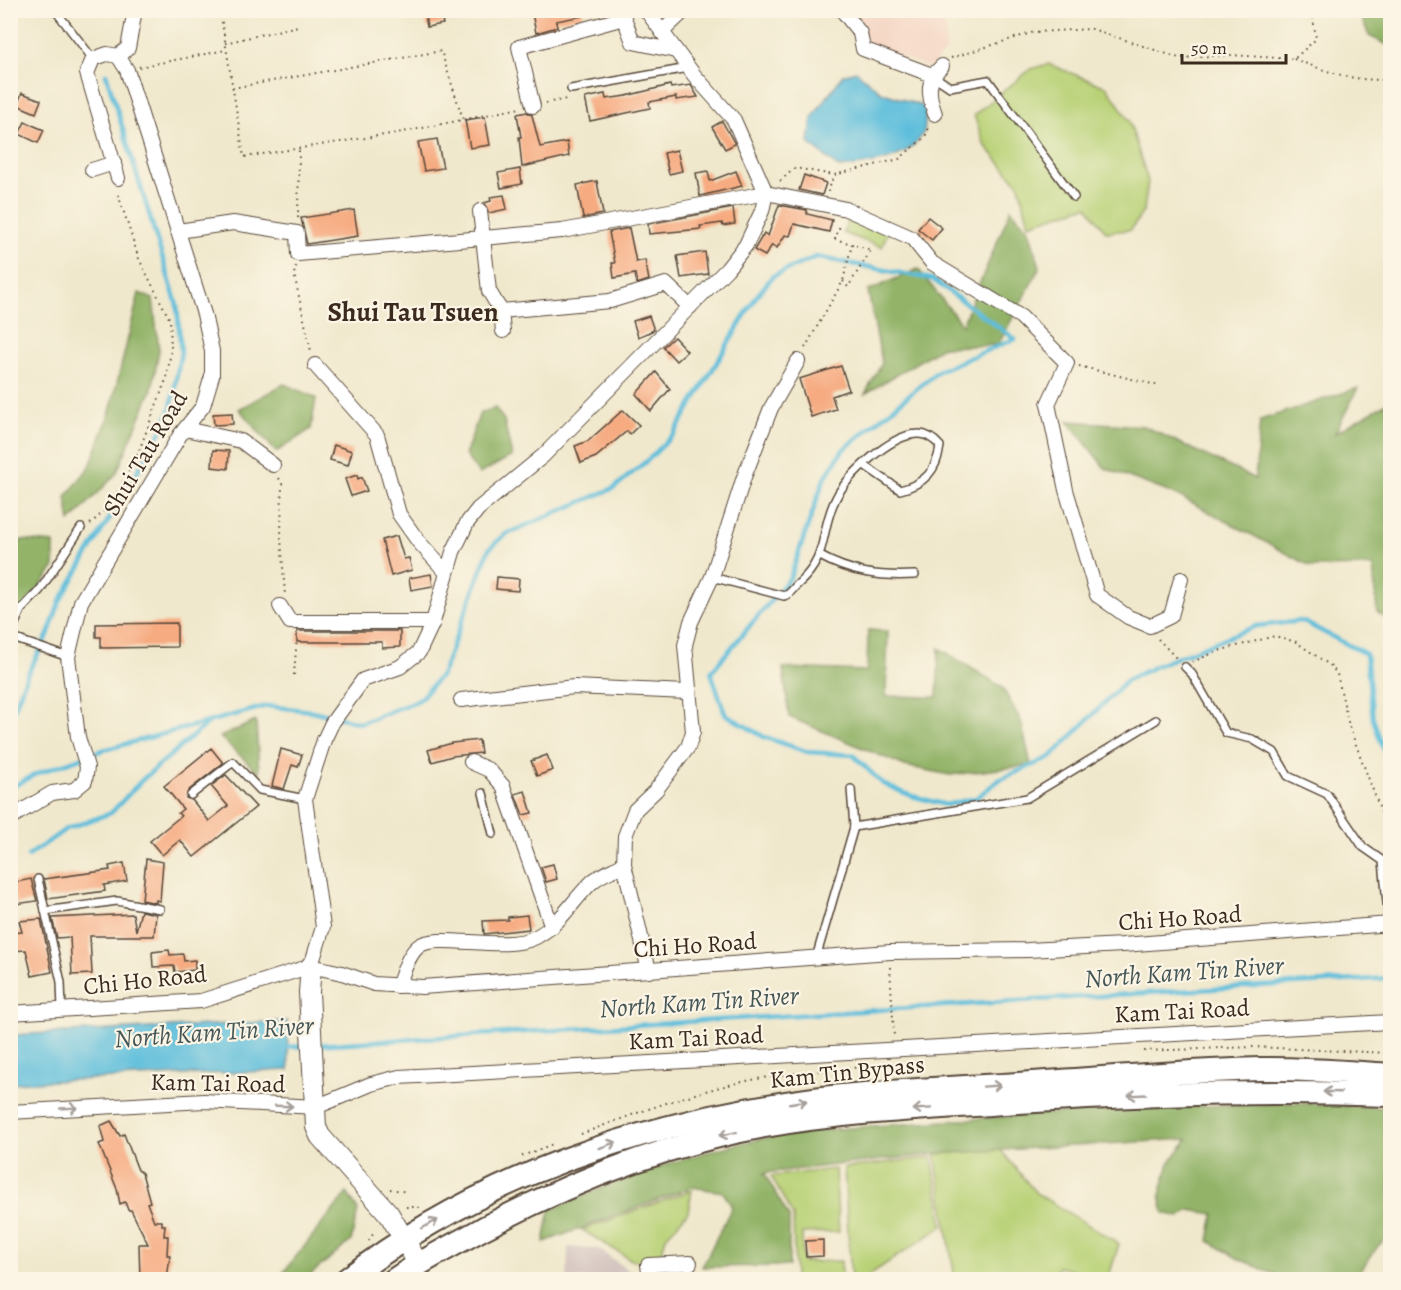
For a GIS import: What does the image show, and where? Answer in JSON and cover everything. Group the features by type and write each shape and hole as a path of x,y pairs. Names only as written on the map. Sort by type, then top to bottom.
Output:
{"main road":[{"name":"Kam Tin Bypass","path":"346,1280 404,1238 518,1179 613,1142 754,1108 816,1099 902,1092 1261,1069 1390,1075"},
{"name":"Kam Tin Bypass","path":"394,1280 418,1263 532,1203 600,1174 678,1146 766,1126 894,1111 1194,1092 1289,1091 1390,1095"}],"street":[{"path":"117,183 114,163 87,73 93,59 123,52 135,10"},
{"path":"418,1263 389,1214 320,1136 316,1126 309,992 311,966 323,927 305,798 324,740 350,695 363,680 400,667 414,658 426,639 433,622 446,572 464,530 478,509 543,456 690,307 746,246 762,211 766,193 734,120 688,68 646,10"},
{"path":"662,32 686,10"},
{"path":"842,10 860,33 863,49 937,70 928,94 935,114"},
{"path":"533,106 519,46 622,14 633,42 676,51"},
{"name":"Shui Tau Road","path":"10,818 52,792 81,786 85,781 87,767 78,737 63,655 81,602 185,429 203,406 212,376 212,351 123,52"},
{"path":"92,170 114,163"},
{"path":"178,231 233,223 297,233 298,254 562,231 766,193 846,209 912,238 932,263 1021,317 1067,363 1048,404 1066,490 1097,595 1128,617 1150,626 1171,616 1181,579"},
{"path":"480,211 485,236 489,291 501,311 503,331"},
{"path":"501,311 610,301 666,284 690,307"},
{"path":"649,971 624,864 625,836 635,810 656,790 688,747 693,732 687,692 685,645 691,622 712,576 747,467 771,408 798,361"},
{"path":"315,365 377,435 399,514 418,542 446,572"},
{"path":"185,429 241,441 273,465"},
{"path":"280,606 290,622 433,622"},
{"path":"461,700 574,687 687,692"},
{"path":"471,762 489,770 503,786 552,927"},
{"path":"398,986 417,947 426,941 447,940 459,943 501,944 534,938 562,919 593,881 624,864"},
{"name":"Chi Ho Road","path":"10,1013 201,1001 311,966 374,984 398,986 649,971 890,952 1111,946 1390,924"},
{"name":"Kam Tai Road","path":"10,1112 204,1101 316,1107 371,1084 399,1077 1390,1022"},
{"path":"650,1280 648,1265 690,1263"}],"lane":[{"path":"55,10 93,59"},
{"path":"571,89 688,68"},
{"path":"937,70 950,87 988,80 1074,197"},
{"path":"712,576 784,596 809,575 820,556 835,500 845,482 864,465 900,439 917,434 932,437 940,446 939,460 932,472 920,483 900,490 864,465"},
{"path":"63,655 10,636 21,610 40,590 81,528"},
{"path":"820,556 838,566 873,576 915,575"},
{"path":"1183,665 1192,675 1226,733 1252,740 1274,752 1288,776 1327,794 1364,847 1383,861 1390,924"},
{"path":"854,827 1027,798 1156,720"},
{"path":"191,795 233,762 260,790 305,798"},
{"path":"816,958 854,827 851,789"},
{"path":"483,793 494,834"},
{"path":"38,879 61,982 62,1010"},
{"path":"45,910 117,901 160,909"}],"path":[{"path":"220,10 244,157 299,149 571,98"},
{"path":"1294,59 1316,39 1312,10"},
{"path":"225,43 298,26"},
{"path":"937,70 954,55 1034,32 1092,29 1179,58 1231,55 1294,59 1329,73 1374,81 1390,80"},
{"path":"123,52 136,58 138,67 226,50"},
{"path":"232,88 441,51 463,119"},
{"path":"766,193 795,168 834,175 899,159 926,137 935,114"},
{"path":"297,233 299,149"},
{"path":"824,204 834,175"},
{"path":"81,528 92,523 110,506 137,456 167,377 171,350 170,320 139,259 117,183"},
{"path":"843,281 848,287 871,250 835,238 846,209"},
{"path":"798,361 843,281 852,244"},
{"path":"298,254 294,274 315,365"},
{"path":"1067,363 1160,386"},
{"path":"273,465 282,484 281,538 285,599 280,606"},
{"path":"290,622 298,631 294,675"},
{"path":"1162,644 1183,665 1218,651 1275,636 1296,642 1331,666 1337,674 1349,726 1390,836"},
{"path":"890,968 894,1042"},
{"path":"383,1184 396,1192 407,1192"}],"shaded area":[{"path":"858,11 945,11 946,50 930,68 868,44"},
{"path":"568,1247 599,1249 636,1276 633,1279 567,1279"}],"green space":[{"path":"1359,11 1390,11 1390,46 1369,36"},
{"path":"1048,64 1107,87 1129,120 1148,181 1144,210 1131,230 1106,232 1087,206 1029,224 1019,185 984,144 974,115 1031,69"},
{"path":"1011,209 1029,230 1040,267 998,345 942,347 865,394 882,363 868,291 918,269 962,325"},
{"path":"849,217 888,231 882,247 843,233"},
{"path":"139,293 153,299 159,350 152,389 116,474 70,522 66,497 90,466 110,412"},
{"path":"284,384 316,398 311,429 276,452 239,409"},
{"path":"1358,388 1335,433 1390,401 1390,621 1377,612 1373,566 1312,567 1179,496 1105,468 1068,421 1144,426 1255,479 1260,420"},
{"path":"495,408 504,420 512,456 479,474 465,455 480,413"},
{"path":"21,540 54,543 54,568 11,623 11,559"},
{"path":"868,630 888,631 886,696 937,697 939,648 1002,687 1021,721 1031,765 950,775 905,766 789,717 783,668 867,671"},
{"path":"256,721 259,773 220,737"},
{"path":"1291,1103 1390,1108 1390,1235 1378,1246 1355,1279 1284,1279 1237,1258 1209,1241 1214,1214 1190,1210 1179,1217 1164,1213 1160,1195 1169,1163 1188,1139 935,1154 764,1173 789,1217 789,1266 702,1267 732,1207 723,1192 692,1187 544,1242 550,1210 669,1164 717,1149 765,1138 837,1129 1022,1116"},
{"path":"1000,1149 1036,1193 1119,1244 1108,1279 1058,1267 1054,1279 955,1279 935,1154"},
{"path":"932,1157 943,1226 863,1279 851,1279 844,1168"},
{"path":"835,1169 839,1232 802,1233 803,1262 841,1261 842,1279 795,1279 793,1216 771,1176"},
{"path":"692,1190 688,1212 666,1237 660,1260 633,1261 582,1230"},
{"path":"347,1193 358,1210 351,1241 305,1279 278,1279"}],"water":[{"path":"856,71 881,92 925,107 925,129 918,141 899,155 874,163 839,168 809,143 812,118 843,75"},
{"name":"North Kam Tin River","path":"287,1021 289,1070 11,1083 11,1035"}],"building":[{"path":"424,10 440,10 443,24 427,27"},
{"path":"545,10 583,10 583,16 556,21 557,27 536,33 532,13"},
{"path":"670,85 671,88 691,85 698,97 676,100 676,97 649,102 650,108 590,121 585,98 605,94 606,99 626,96"},
{"path":"22,93 41,100 36,113 17,105"},
{"path":"527,112 532,115 540,147 567,142 569,156 522,167 519,137 521,137 517,114"},
{"path":"485,117 490,145 470,148 465,120"},
{"path":"722,121 735,144 725,149 712,127"},
{"path":"25,122 44,130 38,143 19,134"},
{"path":"437,139 443,168 424,171 418,142"},
{"path":"677,150 682,171 669,174 664,153"},
{"path":"520,169 522,184 501,188 498,173"},
{"path":"708,171 710,181 736,171 742,186 700,196 696,173"},
{"path":"804,175 826,183 822,195 799,190"},
{"path":"597,181 603,214 583,218 577,185"},
{"path":"504,195 507,209 489,213 484,203 491,201 490,197"},
{"path":"779,205 807,210 807,214 832,220 829,232 794,224 790,236 785,235 777,248 772,245 765,256 754,250 764,233 768,236"},
{"path":"733,208 735,224 723,226 722,223 700,226 701,229 649,234 648,224"},
{"path":"354,210 358,236 307,244 301,218"},
{"path":"928,217 942,228 932,240 918,229"},
{"path":"629,228 636,262 645,260 649,280 637,284 635,274 614,278 612,263 615,263 609,232"},
{"path":"705,252 708,274 681,278 677,256"},
{"path":"649,316 654,330 638,337 633,321"},
{"path":"674,337 687,351 676,361 663,347"},
{"path":"841,366 849,390 832,396 836,409 811,417 799,379"},
{"path":"656,372 670,389 651,411 636,394"},
{"path":"623,410 639,425 630,434 627,431 596,457 581,463 575,446 588,441"},
{"path":"232,413 233,424 214,425 213,414"},
{"path":"334,445 352,451 348,465 330,460"},
{"path":"213,450 229,451 228,469 212,467"},
{"path":"357,475 358,479 362,477 367,491 351,496 345,479"},
{"path":"397,536 404,559 409,558 412,570 391,576 382,540"},
{"path":"431,574 433,586 411,590 409,578"},
{"path":"497,577 519,579 518,591 496,589"},
{"path":"177,623 177,647 101,648 101,637 96,637 96,624"},
{"path":"297,631 400,631 400,647 382,648 382,642 297,642"},
{"path":"479,740 481,753 452,756 432,762 428,750 452,743"},
{"path":"211,748 223,763 188,791 186,798 192,800 209,821 228,806 211,786 226,775 256,807 194,857 180,840 162,855 150,841 181,816 178,813 183,809 164,786"},
{"path":"281,749 302,755 298,767 292,765 284,789 272,786"},
{"path":"547,755 553,770 537,776 531,761"},
{"path":"525,791 532,813 523,815 515,794"},
{"path":"146,859 163,862 160,901 156,900 156,903 142,900"},
{"path":"124,863 127,881 104,885 105,891 48,899 44,879 110,870 109,866"},
{"path":"553,864 557,879 546,882 541,867"},
{"path":"31,879 37,901 16,904 11,883"},
{"path":"141,911 156,914 154,936 90,936 92,974 72,975 70,937 57,938 52,918 133,914 136,931"},
{"path":"527,915 529,929 484,934 483,921 508,920 508,917"},
{"path":"41,919 52,972 32,976 26,950 10,951 10,933 22,932 19,921"},
{"path":"169,950 170,955 183,954 184,961 195,960 195,970 175,972 174,966 153,967 152,952"},
{"path":"111,1121 120,1136 124,1134 138,1170 142,1173 150,1202 147,1203 154,1221 162,1221 162,1225 165,1225 164,1236 168,1236 167,1255 170,1255 167,1280 140,1280 139,1244 148,1244 131,1210 128,1210 125,1202 120,1204 117,1189 99,1144 104,1142 100,1126"},
{"path":"823,1240 823,1256 806,1257 805,1241"}],"waterway":[{"path":"10,720 27,675 48,635 60,601 161,432 171,408 181,352 177,305 106,74"},
{"path":"10,788 36,774 100,751 267,706 312,711 361,723 419,700 442,674 489,549 506,534 614,488 649,459 674,434 756,297 773,276 816,257 932,279 1015,339"},
{"path":"1015,339 938,371 843,450 824,479 790,578 711,672 725,714 764,737 808,752 853,755 883,784 912,796 946,805 976,798 999,780 1051,757 1127,680 1158,665 1256,626 1302,621 1366,654 1373,719 1390,768"},
{"path":"28,856 66,829 111,813 142,780 209,722"},
{"name":"North Kam Tin River","path":"315,1045 1390,978"},
{"name":"North Kam Tin River","path":"285,1047 307,1046"}],"district":[{"name":"Shui Tau Tsuen","path":"413,312"}]}
